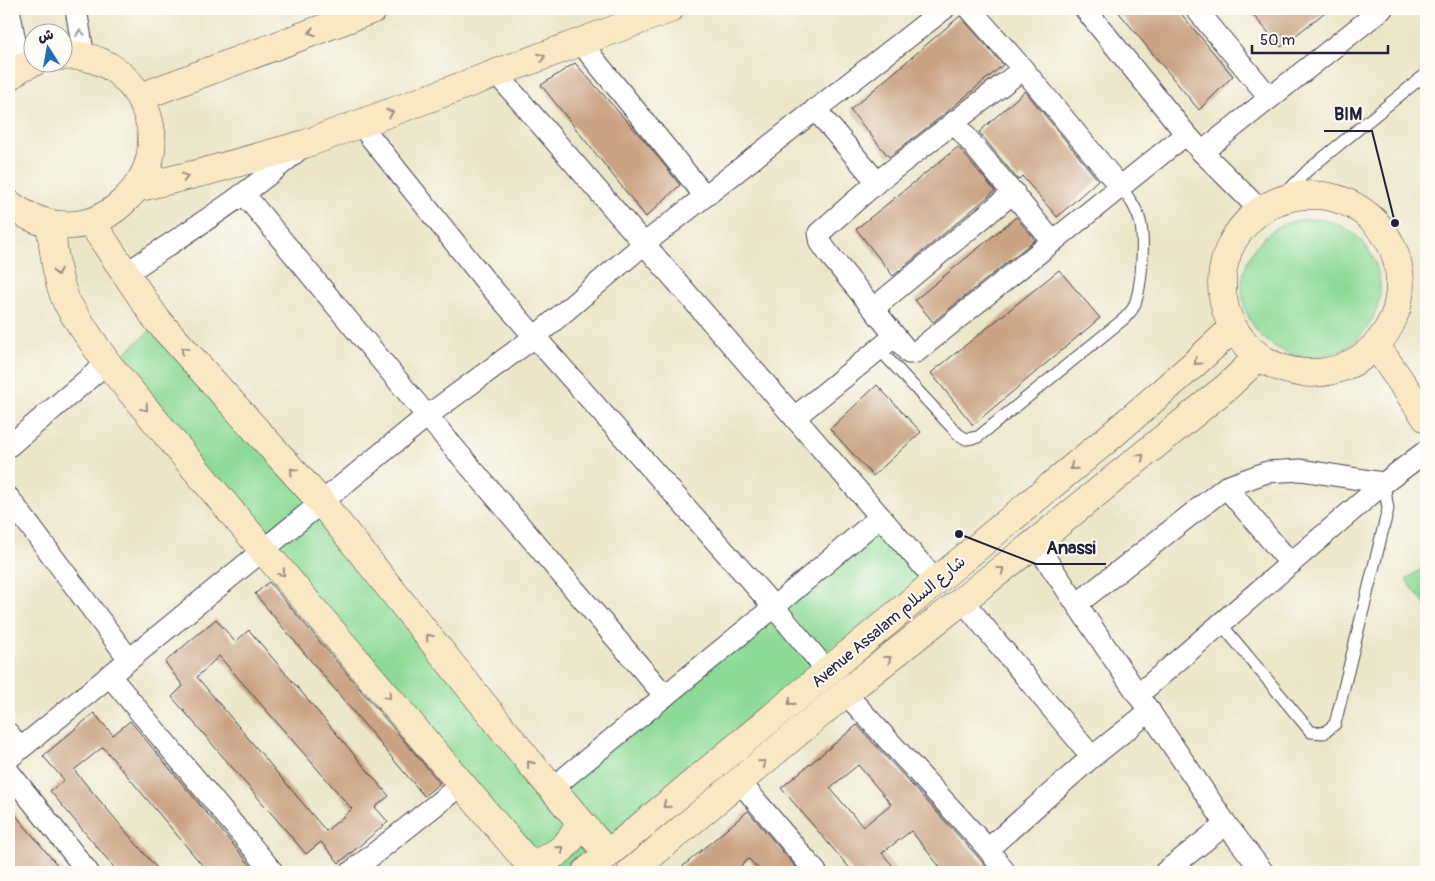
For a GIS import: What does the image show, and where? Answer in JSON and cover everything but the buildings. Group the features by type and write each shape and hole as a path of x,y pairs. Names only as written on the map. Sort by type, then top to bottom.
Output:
{"street":[{"path":"9,9 21,69"},
{"path":"30,223 71,226 91,222 117,209 137,188 150,159 151,127 140,97 130,83 117,71 101,62 73,56 76,9"},
{"path":"140,97 374,9"},
{"path":"137,188 305,144 670,9"},
{"path":"12,747 109,675 427,416 536,336 644,244 944,9"},
{"path":"970,9 1121,188"},
{"path":"1085,9 1202,152 1270,205"},
{"path":"1196,9 1270,98"},
{"path":"1202,152 1382,9"},
{"path":"580,42 705,196"},
{"path":"1022,69 877,182 819,233 821,243 828,253 874,308 887,342 909,353 916,352 1186,134"},
{"path":"497,74 936,580"},
{"path":"815,109 877,182"},
{"path":"954,122 1014,192 1053,242"},
{"path":"360,124 488,283 774,607 828,672"},
{"path":"124,274 244,194 305,144"},
{"path":"874,308 1014,192"},
{"path":"244,194 427,416 666,696"},
{"path":"1314,194 1347,202 1376,221 1395,250 1402,284 1396,317 1377,346 1351,366 1319,374 1287,371 1258,357 1244,344 1233,328 1223,303 1222,276 1228,250 1241,228 1270,205 1314,194"},
{"path":"9,204 30,223 56,266 66,301 74,316 107,363 262,550 534,868 561,850 573,838 580,822"},
{"path":"91,222 124,274 157,320 321,502 551,789 608,854"},
{"name":"Avenue Assalam شارع السلام","path":"586,872 1111,436 1233,328"},
{"path":"795,417 887,342"},
{"path":"1377,346 1426,418"},
{"name":"Avenue Assalam شارع السلام","path":"631,872 845,693 1035,543 1229,385 1258,357"},
{"path":"9,446 107,363"},
{"path":"988,849 1092,757 1221,624 1384,483 1426,451"},
{"path":"1077,604 1226,487 1267,472 1302,470 1384,483"},
{"path":"1226,487 1291,564"},
{"path":"9,498 129,659"},
{"path":"551,789 774,607 880,517"},
{"path":"1035,543 1226,824 1263,872"},
{"path":"962,600 1092,757"},
{"path":"109,675 273,872"},
{"path":"845,693 988,849 1005,872"},
{"path":"9,772 88,872"},
{"path":"740,782 816,872"},
{"path":"351,872 462,784"},
{"path":"1165,872 1226,824"}],"lane":[{"path":"1270,205 1308,170 1426,74"},
{"path":"887,342 958,434 966,439 978,437 1125,318 1134,308 1138,293 1142,250 1140,225 1133,204 1121,188"},
{"path":"1221,624 1311,732 1324,733 1335,724 1388,509 1384,483"}],"green space":[{"path":"1311,219 1337,224 1360,239 1375,262 1380,288 1375,314 1360,337 1337,352 1311,357 1285,352 1262,337 1247,314 1242,288 1247,262 1262,239 1285,224"},
{"path":"158,323 551,789 880,517 936,581 586,872 536,872 113,364"},
{"path":"1426,565 1426,605 1406,580"}],"place":[{"name":"BIM","path":"1395,223"},
{"name":"Anassi","path":"959,534"}]}
